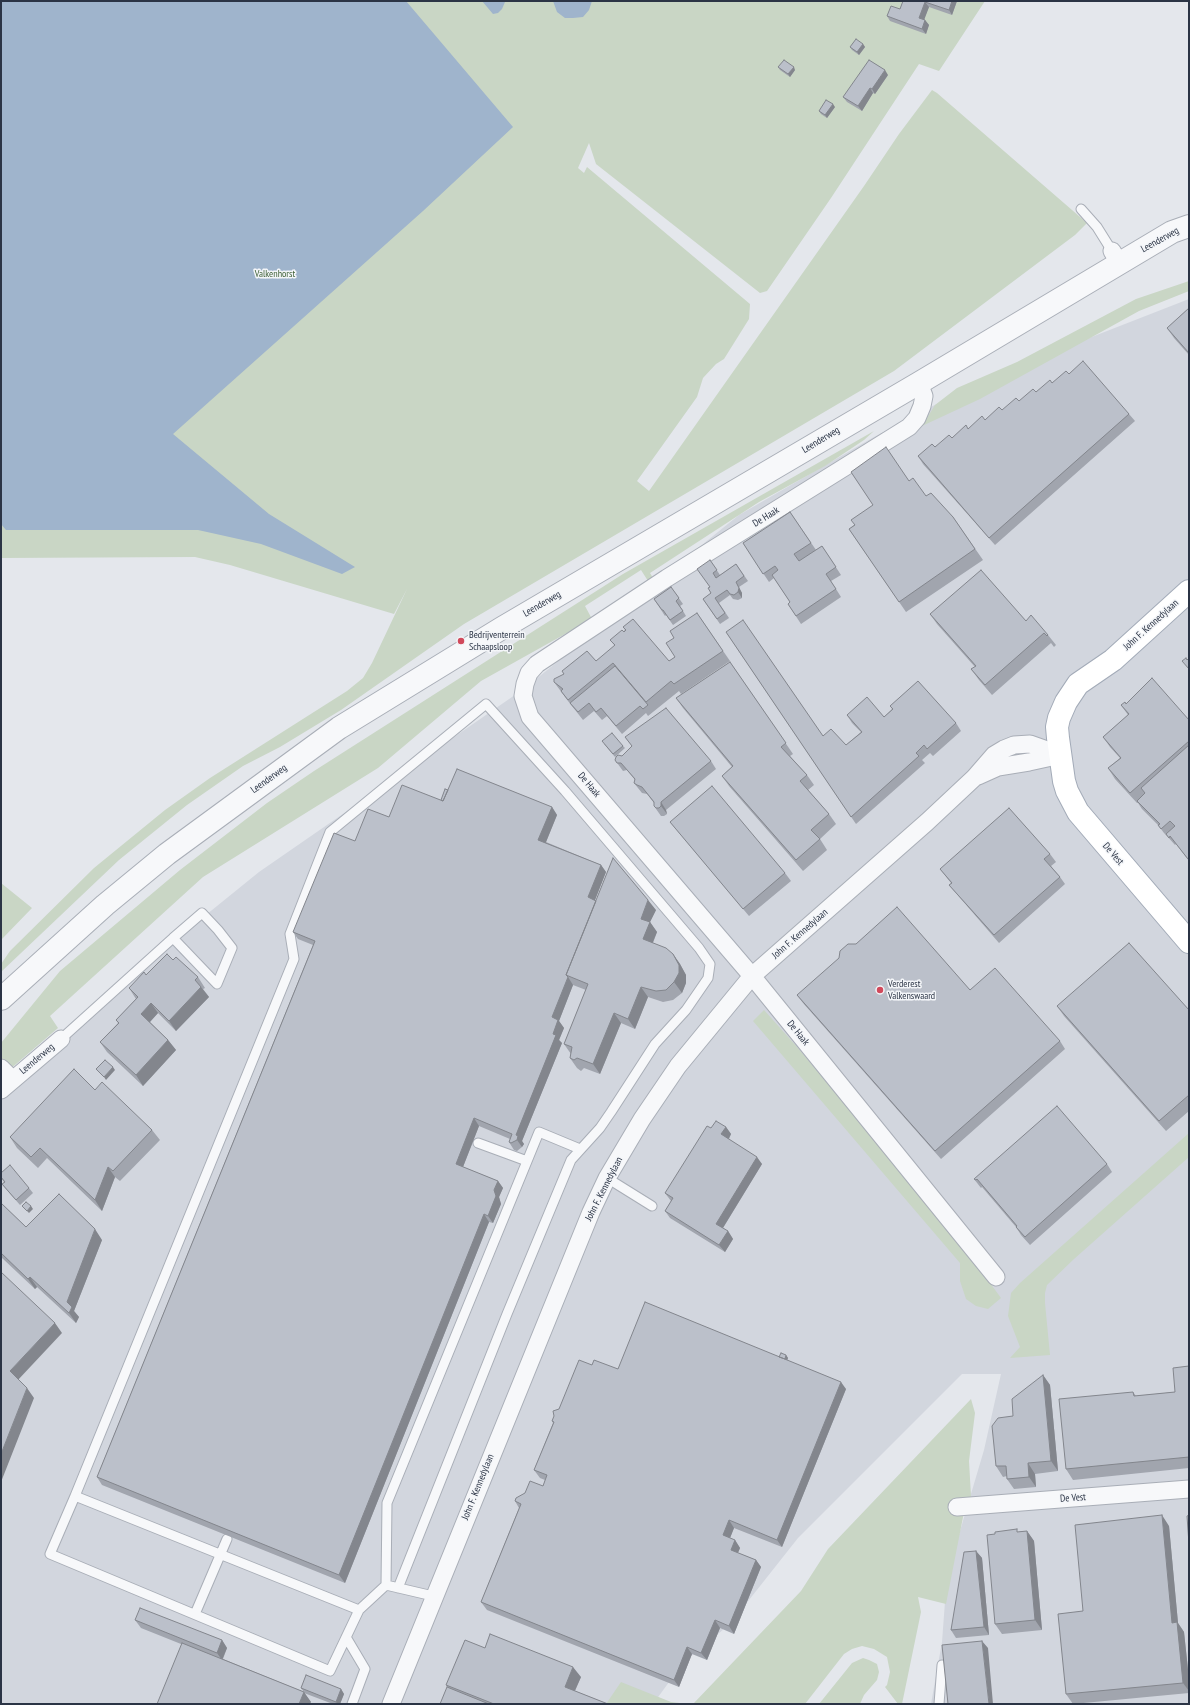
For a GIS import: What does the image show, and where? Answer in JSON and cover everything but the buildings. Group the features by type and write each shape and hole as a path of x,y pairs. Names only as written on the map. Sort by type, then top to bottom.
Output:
{"main road":[{"name":"John F. Kennedylaan","path":"1061,755 1058,738 1059,718 1066,702 1078,684 1113,660 1189,591"},
{"name":"De Vest","path":"1061,755 1064,781 1067,791 1078,812 1189,942"}],"street":[{"name":"Leenderweg","path":"1,999 105,904 167,854 340,728 508,624 920,382 1122,257 1172,232 1189,226"},
{"name":"Leenderweg","path":"1122,257 1189,242"},
{"name":"De Haak","path":"920,382 924,396 922,406 917,418 909,427 667,578 537,664 529,673 523,696 530,717 752,976 996,1277"},
{"name":"John F. Kennedylaan","path":"391,1704 433,1596 588,1220 607,1178 642,1119 678,1066 752,976 873,871 974,778 998,768 1061,755"},
{"name":"Leenderweg","path":"5,1079 61,1039"},
{"name":"De Vest","path":"957,1507 1189,1489"}],"lane":[{"path":"1081,209 1122,257"},
{"path":"398,1588 507,1314 571,1160 600,1128 654,1044 686,1010 708,978 710,964 699,948 565,791 486,704 330,832 290,934 294,958 50,1554 330,1671 359,1610 386,1585 387,1503 539,1132 580,1149"},
{"path":"61,1039 174,938 202,913 232,948 217,984 174,938"},
{"path":"478,1143 527,1161"},
{"path":"607,1178 652,1206"},
{"path":"75,1496 359,1610"},
{"path":"195,1614 227,1539"},
{"path":"386,1585 433,1596"},
{"path":"346,1637 366,1669 352,1704"},
{"path":"939,1704 942,1665"}],"shaded area":[{"path":"1189,299 1189,1704 931,1704 942,1642 947,1575 984,1450 1001,1374 962,1374 798,1538 730,1624 683,1663 653,1704 1,1704 1,1081 259,872 525,688 739,515 874,437 984,379"}],"green space":[{"name":"Valkenhorst","path":"1,1 985,1 939,71 919,64 831,198 767,291 760,293 596,164 589,143 578,168 584,173 587,167 750,304 749,319 724,359 716,364 703,378 697,397 637,481 649,491 899,134 932,90 1087,223 1075,235 894,371 464,624 341,710 280,747 243,766 187,805 119,860 1,972 1,964 10,951 94,868 165,810 210,778 347,691 363,678 372,663 407,589 394,614 230,565 195,557 1,558"},
{"path":"1189,281 1189,291 1139,311 980,399 922,426 935,405 957,388 1017,362 1136,299"},
{"path":"874,431 864,440 825,466 759,502 650,573 653,578 648,581 641,570 585,606 592,619 481,681 378,768 203,877 50,1016 58,1028 1,1077 1,1043 60,971 180,870 267,803 314,771 623,574"},
{"path":"1,883 32,908 2,939 1,939"},
{"path":"764,1010 798,1048 971,1257 1001,1298 988,1309 976,1306 966,1299 960,1281 960,1263 753,1021"},
{"path":"1189,1133 1189,1157 1074,1259 1047,1285 1045,1303 1050,1355 1010,1358 1020,1347 1008,1316 1011,1293 1020,1283"},
{"path":"971,1399 975,1413 969,1461 971,1496 964,1512 946,1604 918,1597 921,1612 902,1704 898,1704 885,1687 887,1685 890,1672 887,1657 874,1649 862,1646 852,1649 844,1654 805,1704 693,1704 801,1591 828,1549"},
{"path":"863,1658 877,1664 879,1672 877,1680 864,1695 860,1704 819,1704 852,1663"},
{"path":"621,1682 671,1702 688,1704 606,1704"}],"water":[{"path":"1,1 406,1 513,127 423,211 173,434 269,514 355,567 342,574 261,544 198,530 6,530 1,524"},
{"path":"482,1 505,2 502,9 498,13 493,14"},
{"path":"553,1 592,1 589,10 583,17 565,18 557,12"}],"place":[{"name":"Bedrijventerrein Schaapsloop","path":"461,641"},
{"name":"Verderest Valkenswaard","path":"880,990"}]}
